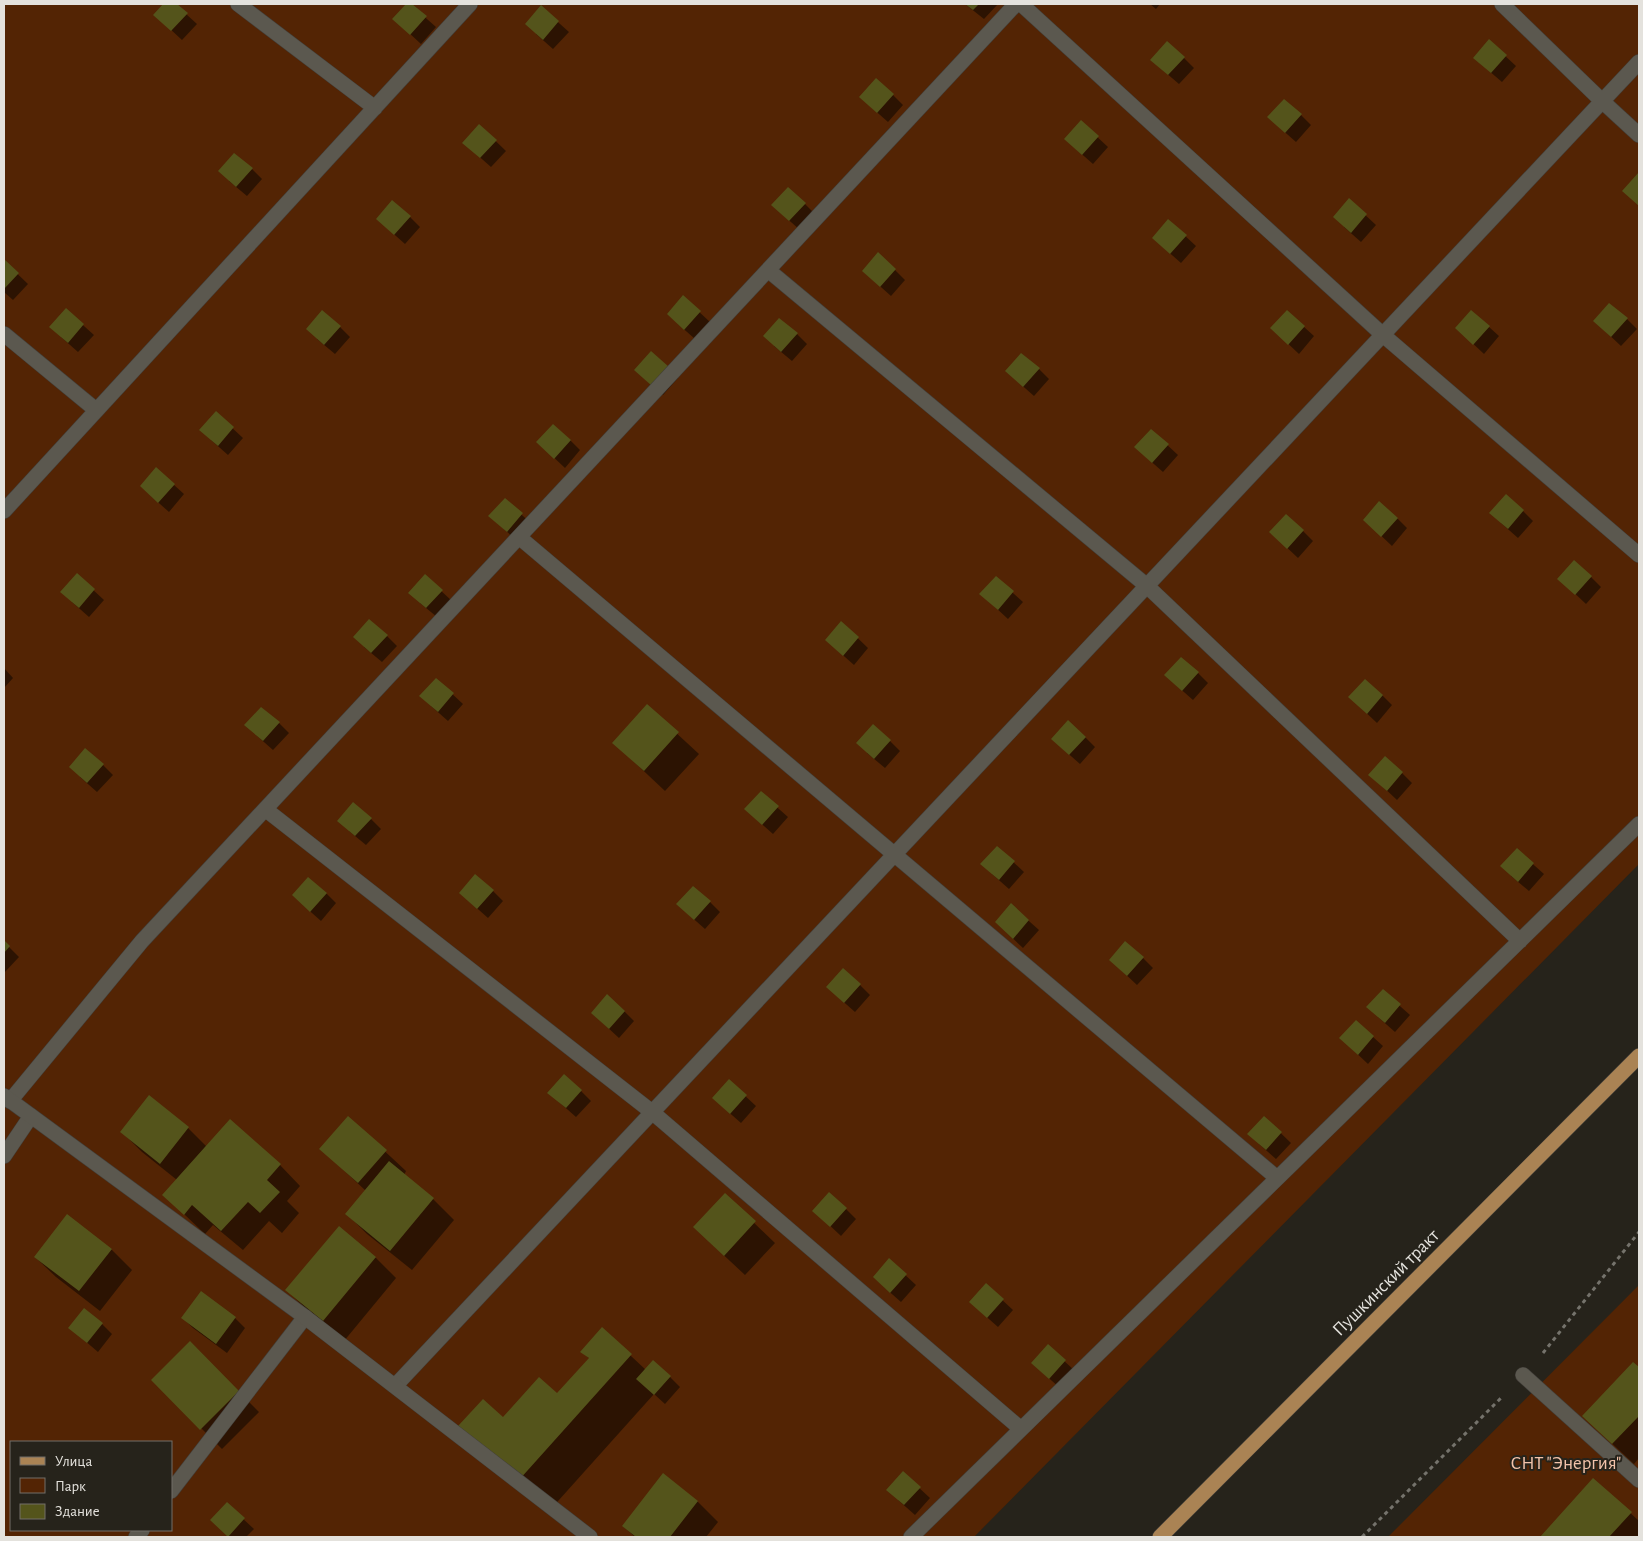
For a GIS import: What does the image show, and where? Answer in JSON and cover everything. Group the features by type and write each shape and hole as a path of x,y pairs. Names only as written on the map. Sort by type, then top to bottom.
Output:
{"main road":[{"name":"Пушкинский тракт","path":"1160,1537 1639,1056"}],"street":[{"path":"238,4 374,108"},
{"path":"4,511 470,4"},
{"path":"590,1537 305,1317 7,1099 142,941 1016,4"},
{"path":"1021,4 1383,335 1639,555"},
{"path":"1502,4 1639,135"},
{"path":"395,1386 1639,62"},
{"path":"768,270 1147,586 1520,941"},
{"path":"4,334 96,410"},
{"path":"519,536 1278,1178"},
{"path":"265,809 652,1112 1021,1429"},
{"path":"911,1537 1639,824"},
{"path":"4,1156 31,1116"},
{"path":"172,1490 305,1317"},
{"path":"1523,1375 1639,1480"}],"green space":[{"path":"4,4 1639,4 1639,864 974,1537 4,1537"},
{"name":"СНТ \"Энергия\"","path":"1639,1285 1639,1537 1388,1537"}],"building":[{"path":"163,4 177,4 188,13 171,31 153,15"},
{"path":"406,4 412,4 427,16 410,35 392,19"},
{"path":"965,4 979,4 973,10"},
{"path":"541,5 559,21 543,40 525,24"},
{"path":"1489,39 1507,55 1491,73 1473,58"},
{"path":"1167,41 1185,57 1168,75 1150,60"},
{"path":"876,78 894,94 877,113 859,97"},
{"path":"1284,99 1302,114 1285,133 1267,117"},
{"path":"1081,120 1099,136 1082,155 1064,139"},
{"path":"479,124 497,140 480,158 462,143"},
{"path":"234,153 253,168 236,187 218,171"},
{"path":"1639,172 1639,206 1622,191"},
{"path":"788,187 806,203 789,221 771,205"},
{"path":"1349,198 1367,214 1351,233 1333,217"},
{"path":"392,200 411,216 394,235 376,219"},
{"path":"1168,219 1187,235 1170,254 1152,238"},
{"path":"878,252 896,269 880,287 862,271"},
{"path":"4,259 19,273 4,289"},
{"path":"683,295 701,311 684,330 667,314"},
{"path":"1609,303 1628,318 1611,337 1593,321"},
{"path":"66,308 84,324 68,343 49,327"},
{"path":"322,310 341,326 324,345 306,329"},
{"path":"1287,310 1305,326 1288,345 1270,328"},
{"path":"1471,310 1490,326 1473,345 1455,328"},
{"path":"779,318 798,333 781,352 763,336"},
{"path":"651,351 669,367 652,386 634,370"},
{"path":"1021,353 1040,368 1023,387 1005,371"},
{"path":"216,411 234,427 218,446 199,430"},
{"path":"553,424 571,440 554,459 536,442"},
{"path":"1151,429 1169,444 1152,463 1134,447"},
{"path":"156,467 175,484 158,503 140,486"},
{"path":"1506,494 1524,510 1508,529 1489,513"},
{"path":"505,498 523,513 507,532 488,516"},
{"path":"1379,501 1398,518 1381,537 1363,520"},
{"path":"1286,514 1304,530 1287,549 1269,532"},
{"path":"1574,560 1592,576 1575,595 1557,579"},
{"path":"77,573 95,589 79,608 60,592"},
{"path":"425,574 443,590 426,608 408,593"},
{"path":"996,576 1014,591 998,610 979,594"},
{"path":"369,619 388,635 371,653 353,637"},
{"path":"841,621 859,637 843,656 825,640"},
{"path":"1181,657 1199,672 1182,691 1164,675"},
{"path":"436,678 454,693 438,712 419,696"},
{"path":"1365,679 1383,695 1367,714 1348,697"},
{"path":"647,704 679,732 644,771 612,743"},
{"path":"261,707 280,722 263,741 244,725"},
{"path":"1068,720 1086,737 1069,755 1051,739"},
{"path":"873,724 891,740 874,759 856,743"},
{"path":"85,748 104,764 87,783 69,767"},
{"path":"1385,756 1403,772 1387,791 1368,775"},
{"path":"761,791 779,806 762,825 744,809"},
{"path":"353,802 372,818 355,836 337,821"},
{"path":"997,846 1015,861 999,880 980,864"},
{"path":"1517,848 1534,863 1518,882 1500,866"},
{"path":"475,874 494,890 477,909 459,893"},
{"path":"308,877 327,893 310,912 292,895"},
{"path":"693,886 711,901 694,920 676,904"},
{"path":"1011,903 1029,920 1013,939 995,922"},
{"path":"4,940 10,946 4,953"},
{"path":"1125,941 1144,957 1127,976 1109,960"},
{"path":"843,968 861,984 844,1003 826,987"},
{"path":"1383,989 1401,1004 1385,1023 1366,1007"},
{"path":"607,994 625,1011 609,1029 591,1013"},
{"path":"1356,1020 1374,1036 1358,1055 1339,1038"},
{"path":"564,1074 582,1090 566,1108 547,1093"},
{"path":"729,1079 747,1095 730,1114 712,1098"},
{"path":"149,1095 189,1127 160,1164 120,1132"},
{"path":"348,1116 387,1150 358,1183 319,1149"},
{"path":"1264,1116 1282,1132 1266,1150 1247,1134"},
{"path":"230,1119 281,1164 267,1180 280,1192 260,1213 248,1202 221,1231 192,1205 184,1215 162,1195"},
{"path":"389,1161 434,1198 390,1251 345,1214"},
{"path":"829,1192 847,1208 830,1227 812,1211"},
{"path":"725,1193 756,1221 724,1256 693,1227"},
{"path":"67,1214 112,1249 79,1291 34,1257"},
{"path":"339,1226 376,1257 323,1321 285,1290"},
{"path":"889,1258 907,1274 890,1293 873,1277"},
{"path":"986,1283 1004,1299 987,1318 969,1302"},
{"path":"201,1291 236,1317 216,1344 181,1318"},
{"path":"84,1308 103,1323 87,1343 68,1328"},
{"path":"602,1327 632,1354 519,1480 458,1426 483,1399 503,1417 539,1377 557,1393 589,1358 580,1352"},
{"path":"190,1341 239,1391 200,1430 151,1380"},
{"path":"1048,1344 1066,1360 1049,1379 1031,1363"},
{"path":"653,1360 671,1376 654,1395 636,1379"},
{"path":"1633,1362 1639,1367 1639,1416 1612,1444 1582,1416"},
{"path":"903,1471 921,1487 904,1505 886,1490"},
{"path":"663,1473 698,1501 670,1537 636,1537 622,1526"},
{"path":"1593,1478 1632,1512 1609,1537 1540,1537"},
{"path":"227,1502 245,1518 228,1537 210,1520"}]}
